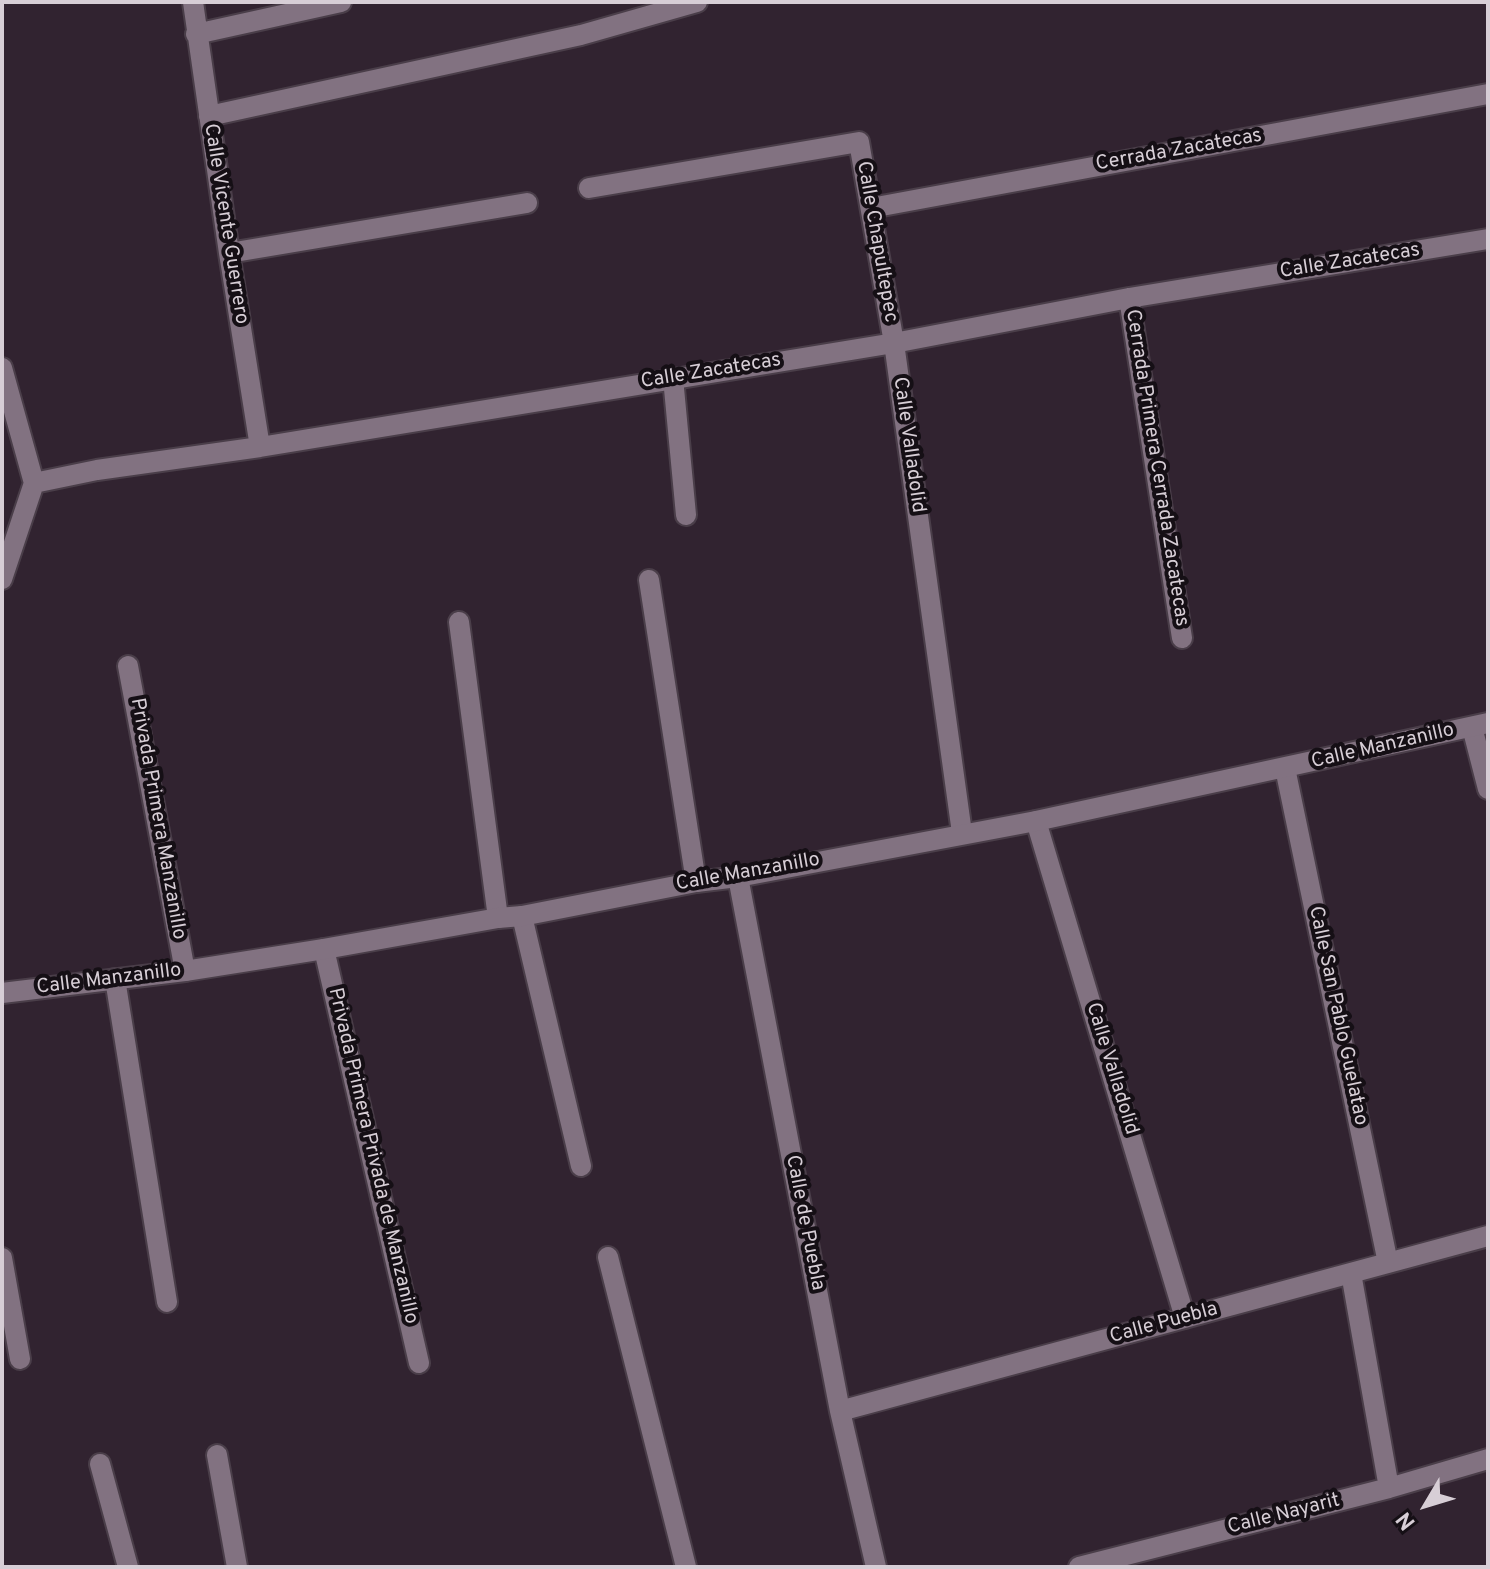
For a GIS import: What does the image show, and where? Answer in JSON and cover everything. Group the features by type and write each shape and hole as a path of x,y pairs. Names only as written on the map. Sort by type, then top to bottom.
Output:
{"street":[{"name":"Calle Vicente Guerrero","path":"193,2 260,447"},
{"path":"196,34 341,2"},
{"path":"209,116 581,35 697,2"},
{"name":"Cerrada Zacatecas","path":"871,208 1488,94"},
{"name":"Calle Chapultepec","path":"589,188 859,142 894,343"},
{"path":"229,253 527,203"},
{"name":"Calle Zacatecas","path":"34,483 97,470 260,447 894,343 1129,298 1488,239"},
{"name":"Cerrada Primera Cerrada Zacatecas","path":"1129,298 1182,638"},
{"name":"Calle Valladolid","path":"894,343 962,833"},
{"path":"2,368 34,483 2,579"},
{"path":"673,378 686,515"},
{"path":"649,580 696,882"},
{"path":"459,622 498,918"},
{"name":"Privada Primera Manzanillo","path":"128,666 185,971"},
{"path":"1480,725 1488,789"},
{"name":"Calle Manzanillo","path":"2,993 185,971 738,877 1036,821 1480,725"},
{"name":"Calle San Pablo Guelatao","path":"1285,768 1388,1263"},
{"name":"Calle Valladolid","path":"1036,821 1185,1318"},
{"name":"Calle de Puebla","path":"738,877 840,1411 876,1567"},
{"path":"522,916 581,1166"},
{"name":"Privada Primera Privada de Manzanillo","path":"324,949 419,1363"},
{"path":"115,979 167,1302"},
{"name":"Calle Puebla","path":"840,1411 1488,1236"},
{"path":"608,1257 686,1567"},
{"path":"2,1258 20,1359"},
{"path":"1351,1273 1389,1488"},
{"path":"217,1455 237,1567"},
{"name":"Calle Nayarit","path":"1079,1567 1389,1488 1488,1459"},
{"path":"100,1464 128,1567"}]}
